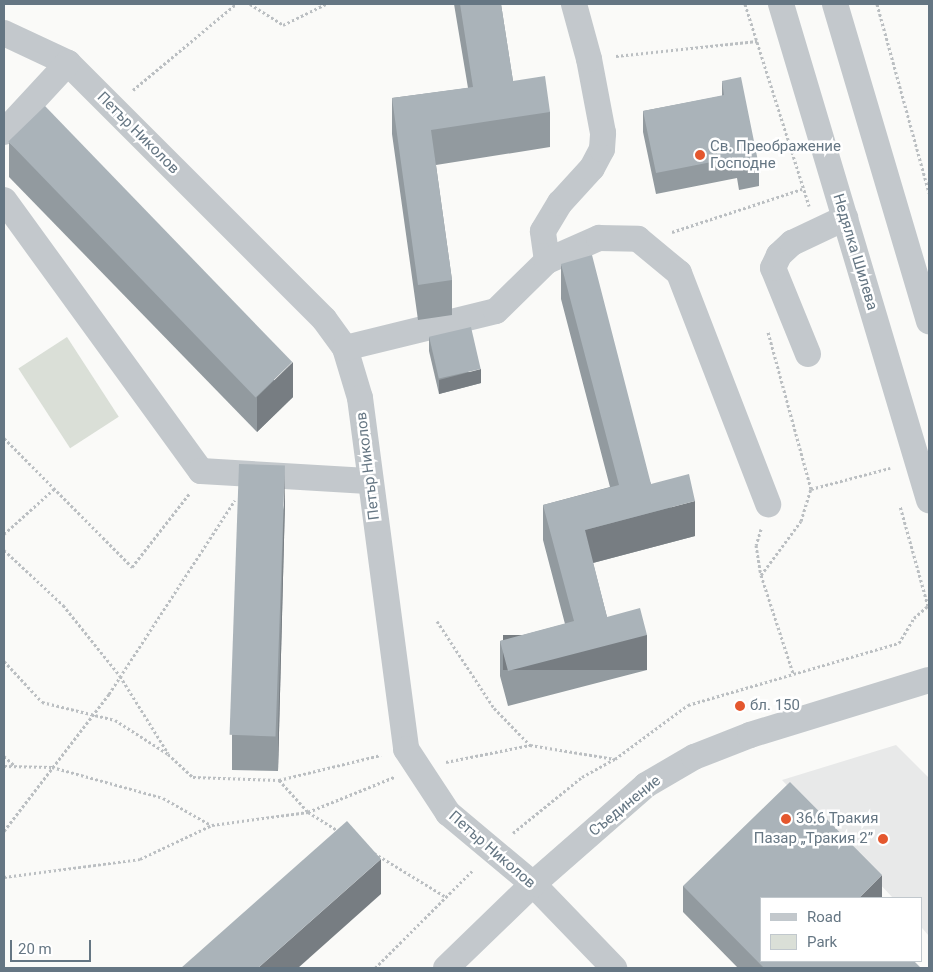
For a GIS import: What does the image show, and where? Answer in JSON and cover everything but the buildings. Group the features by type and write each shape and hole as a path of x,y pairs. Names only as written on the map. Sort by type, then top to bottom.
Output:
{"street":[{"path":"547,261 543,231 560,203 592,168 602,149 603,133 589,59 574,4"},
{"name":"Недялка Шилева","path":"781,4 929,500"},
{"path":"834,4 929,320"},
{"name":"Петър Николов","path":"4,33 68,63 324,318 345,348 360,398 368,481 411,759 448,813 533,884 614,968"},
{"path":"4,132 68,63"},
{"path":"4,200 200,471 368,481"},
{"path":"808,354 773,268 779,255 792,243 845,218"},
{"path":"345,348 496,311 547,261 599,238 638,239 659,254 679,273 768,504"},
{"name":"Съединение","path":"446,968 533,884 646,785 694,757 750,735 929,680"}],"path":[{"path":"112,107 236,4"},
{"path":"250,4 283,24 326,4"},
{"path":"877,4 929,193"},
{"path":"589,59 757,41"},
{"path":"659,254 671,232 802,189"},
{"path":"761,575 801,521 811,489 766,323 791,314"},
{"path":"4,438 132,567 206,472"},
{"path":"811,489 890,468"},
{"path":"4,831 52,767 94,716 252,474"},
{"path":"4,534 54,489"},
{"path":"768,504 756,545 761,575 792,673"},
{"path":"4,550 64,605 120,676 168,754"},
{"path":"437,621 494,708 530,745"},
{"path":"4,661 42,702 115,720 168,754 192,777 279,780 411,759 530,745 615,759"},
{"path":"4,756 16,766"},
{"path":"4,877 140,859 212,825 308,812 411,759"},
{"path":"4,766 52,767 163,798 212,825"},
{"path":"279,780 308,812 340,832"},
{"path":"365,847 446,897"},
{"path":"375,968 459,884"}],"shaded area":[{"name":"Пазар „Тракия 2”","path":"896,745 929,778 929,936 923,929 923,897 892,897 782,780"}],"green space":[{"path":"67,337 119,417 70,448 18,369"}],"place":[{"name":"Св. Преображение Господне","path":"700,155"},
{"name":"бл. 150","path":"740,706"},
{"name":"36.6 Тракия","path":"786,819"},
{"name":"Пазар „Тракия 2”","path":"883,839"}]}
